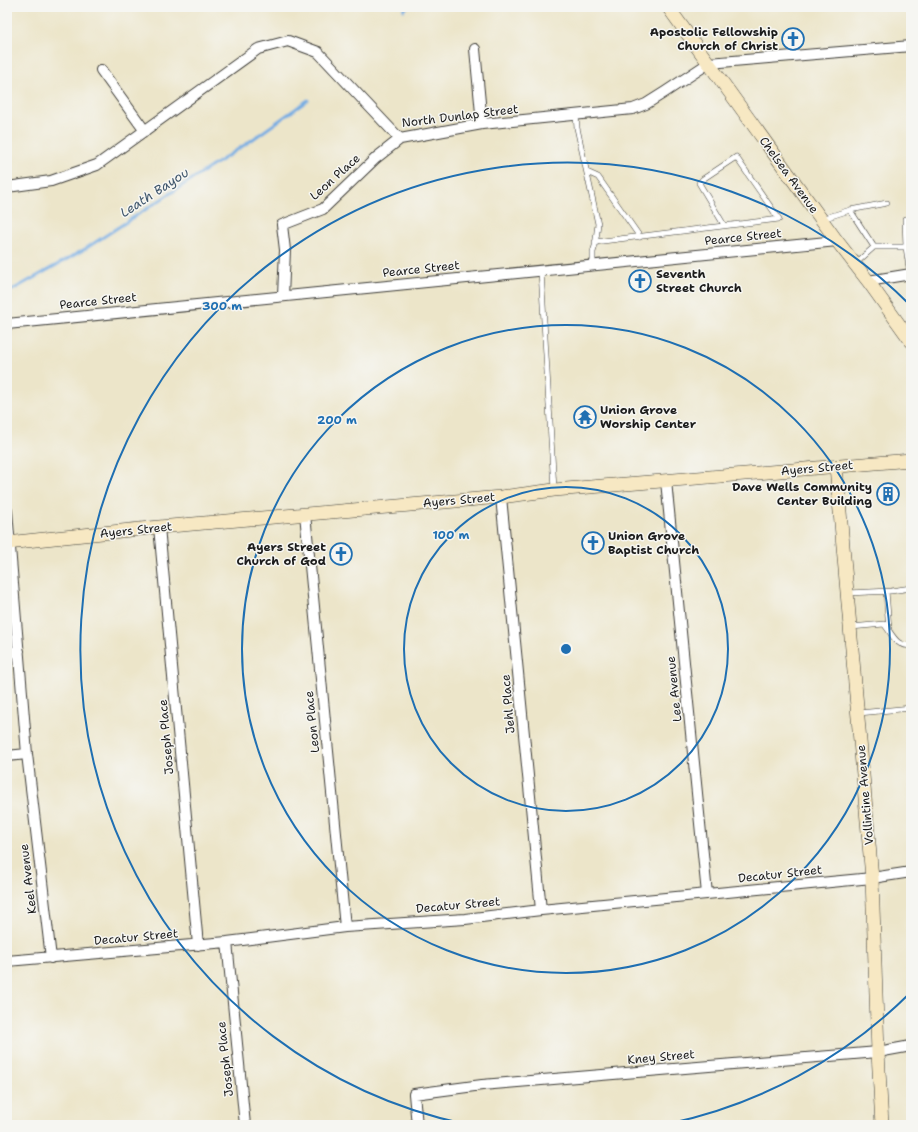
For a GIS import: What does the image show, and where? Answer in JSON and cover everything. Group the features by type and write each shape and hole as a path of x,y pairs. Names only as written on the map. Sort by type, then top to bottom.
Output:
{"street":[{"name":"Chelsea Avenue","path":"668,7 911,341"},
{"name":"North Dunlap Street","path":"7,187 51,181 97,165 258,49 288,41 318,52 400,139 482,124 576,116 633,109 646,104 709,63 911,46"},
{"path":"475,49 482,124"},
{"path":"102,70 145,131"},
{"name":"Leon Place","path":"283,296 285,250 282,225 322,209 376,158 400,139"},
{"name":"Pearce Street","path":"7,324 837,241"},
{"path":"868,281 911,274"},
{"name":"Ayers Street","path":"9,542 159,527 501,497 554,490 911,460"},
{"name":"Vollintine Avenue","path":"836,466 872,878 882,1125"},
{"name":"Lee Avenue","path":"666,481 707,894"},
{"name":"Jehl Place","path":"501,497 541,910"},
{"name":"Keel Avenue","path":"7,511 27,754 51,958"},
{"name":"Leon Place","path":"305,514 345,927"},
{"name":"Joseph Place","path":"159,527 198,945"},
{"path":"7,652 18,651"},
{"path":"7,756 27,754"},
{"name":"Decatur Street","path":"7,961 198,945 345,927 465,919 541,910 872,878 911,872"},
{"name":"Joseph Place","path":"226,942 245,1125"},
{"name":"Kney Street","path":"417,1125 414,1094 482,1085 878,1052 911,1046"}],"lane":[{"path":"576,116 577,128 598,224 593,252 593,265"},
{"path":"596,242 779,219 736,157 699,183 724,225"},
{"path":"587,172 598,177 640,237"},
{"path":"821,219 850,210 887,203"},
{"path":"850,210 874,247"},
{"path":"911,219 905,219 911,274"},
{"path":"855,264 874,247 909,247"},
{"path":"541,271 554,490"},
{"path":"847,593 911,588"},
{"path":"886,591 890,631"},
{"path":"850,627 884,624 893,637 899,642 906,646 911,645"},
{"path":"858,713 911,708"}],"waterway":[{"name":"Leath Bayou","path":"404,10 407,7"},
{"name":"Leath Bayou","path":"7,293 85,249 246,144 308,100"}],"place":[{"name":"Apostolic Fellowship Church of Christ","path":"793,39"},
{"name":"Seventh Street Church","path":"640,281"},
{"name":"Union Grove Worship Center","path":"585,417"},
{"name":"Dave Wells Community Center Building","path":"888,494"},
{"name":"Union Grove Baptist Church","path":"593,543"},
{"name":"Ayers Street Church of God","path":"341,554"}]}
